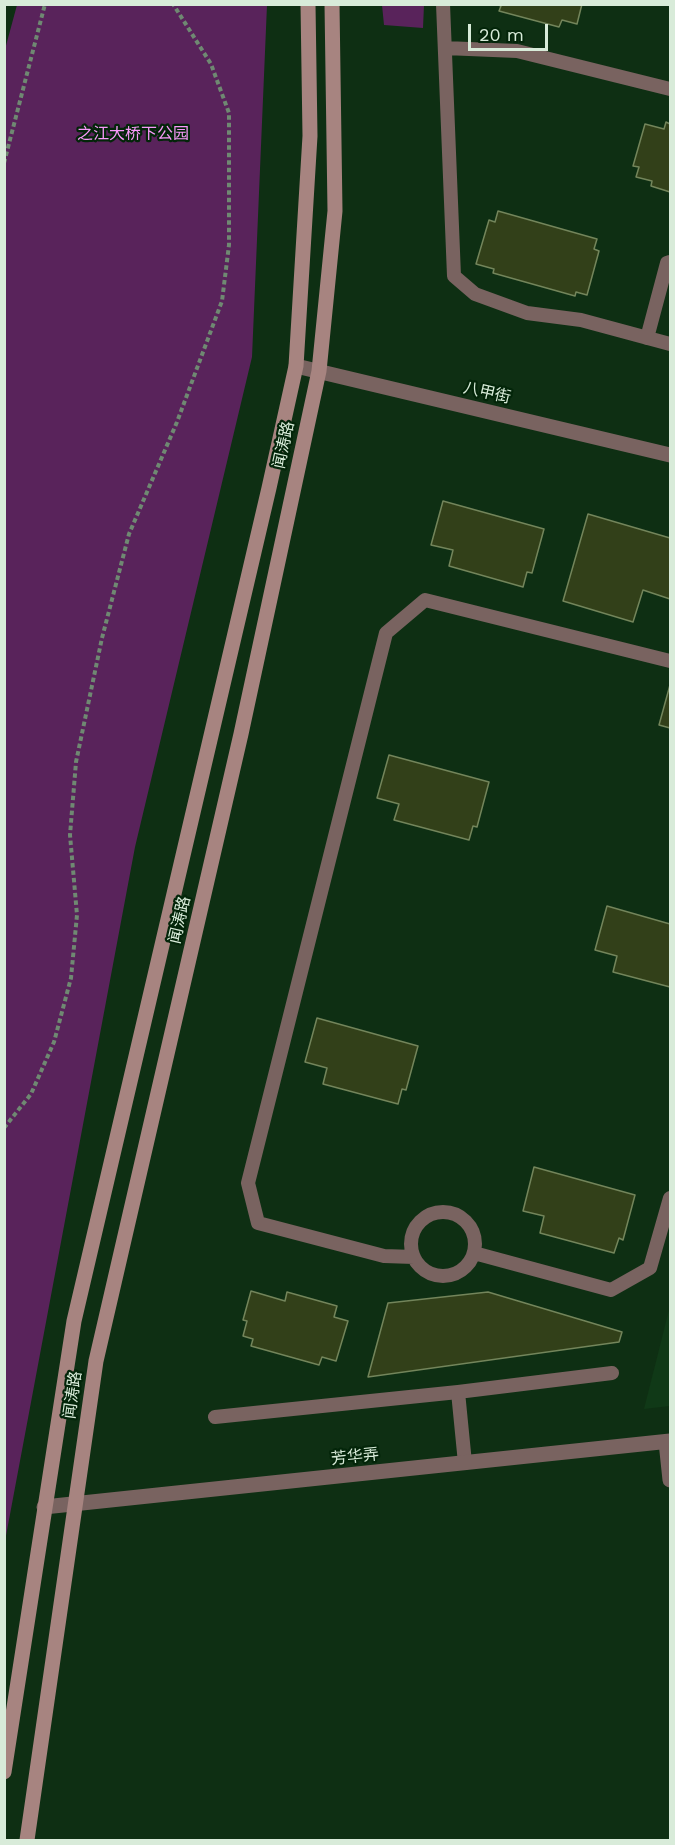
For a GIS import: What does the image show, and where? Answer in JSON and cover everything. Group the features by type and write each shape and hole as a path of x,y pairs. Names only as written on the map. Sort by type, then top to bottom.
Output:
{"main road":[{"name":"闻涛路","path":"4,1772 74,1321 296,366 310,136 308,4"},
{"name":"闻涛路","path":"27,1840 96,1361 241,734 318,371 335,211 332,4"}],"street":[{"name":"八甲街","path":"296,366 670,455"},
{"name":"芳华弄","path":"44,1507 668,1441"},
{"path":"668,1441 670,1480"}],"lane":[{"path":"442,4 454,276 475,294 527,313 581,320 670,344"},
{"path":"444,48 517,51 670,89"},
{"path":"647,338 667,263 670,262"},
{"path":"414,1257 384,1256 258,1223 248,1183 386,633 425,600 670,661"},
{"path":"474,1253 611,1290 650,1268 670,1198"},
{"path":"446,1212 457,1215 472,1230 475,1242 474,1253 461,1270 451,1275 440,1276 429,1273 414,1257 411,1246 412,1235 417,1225 425,1217 446,1212"},
{"path":"215,1417 458,1392 612,1373"},
{"path":"458,1392 465,1463"}],"path":[{"path":"4,163 45,4"},
{"path":"4,1128 31,1094 36,1084 54,1042 71,978 76,915 70,835 76,762 102,638 129,534 177,422 222,301 229,245 229,113 211,64 173,4"}],"shaded area":[{"path":"670,1306 670,1406 644,1409"}],"green space":[{"name":"之江大桥下公园","path":"17,5 267,5 252,357 135,847 5,1541 4,53"},
{"path":"382,5 424,5 423,28 384,25"}],"building":[{"path":"496,4 582,4 577,24 562,20 559,27 499,11 501,6"},
{"path":"666,122 670,124 670,192 651,186 652,181 636,177 639,167 633,166 645,124 664,129"},
{"path":"498,211 597,239 594,249 599,251 587,295 576,292 575,296 493,273 494,269 476,264 489,220 495,222"},
{"path":"443,501 544,529 532,573 527,572 523,587 449,566 453,550 431,545"},
{"path":"588,514 670,538 670,599 643,590 633,622 563,601"},
{"path":"670,685 670,728 659,725"},
{"path":"389,755 489,782 477,827 473,826 469,840 394,820 399,804 377,798"},
{"path":"607,906 670,924 670,987 613,972 617,956 595,950"},
{"path":"317,1018 418,1046 406,1090 402,1089 398,1104 323,1084 327,1068 305,1062"},
{"path":"534,1167 635,1195 623,1240 619,1238 614,1253 540,1233 544,1216 523,1211"},
{"path":"251,1291 285,1301 287,1292 337,1306 334,1317 348,1321 336,1361 322,1357 319,1365 251,1346 253,1339 243,1336 247,1321 243,1320"},
{"path":"488,1292 622,1332 619,1342 368,1377 388,1303"}]}
